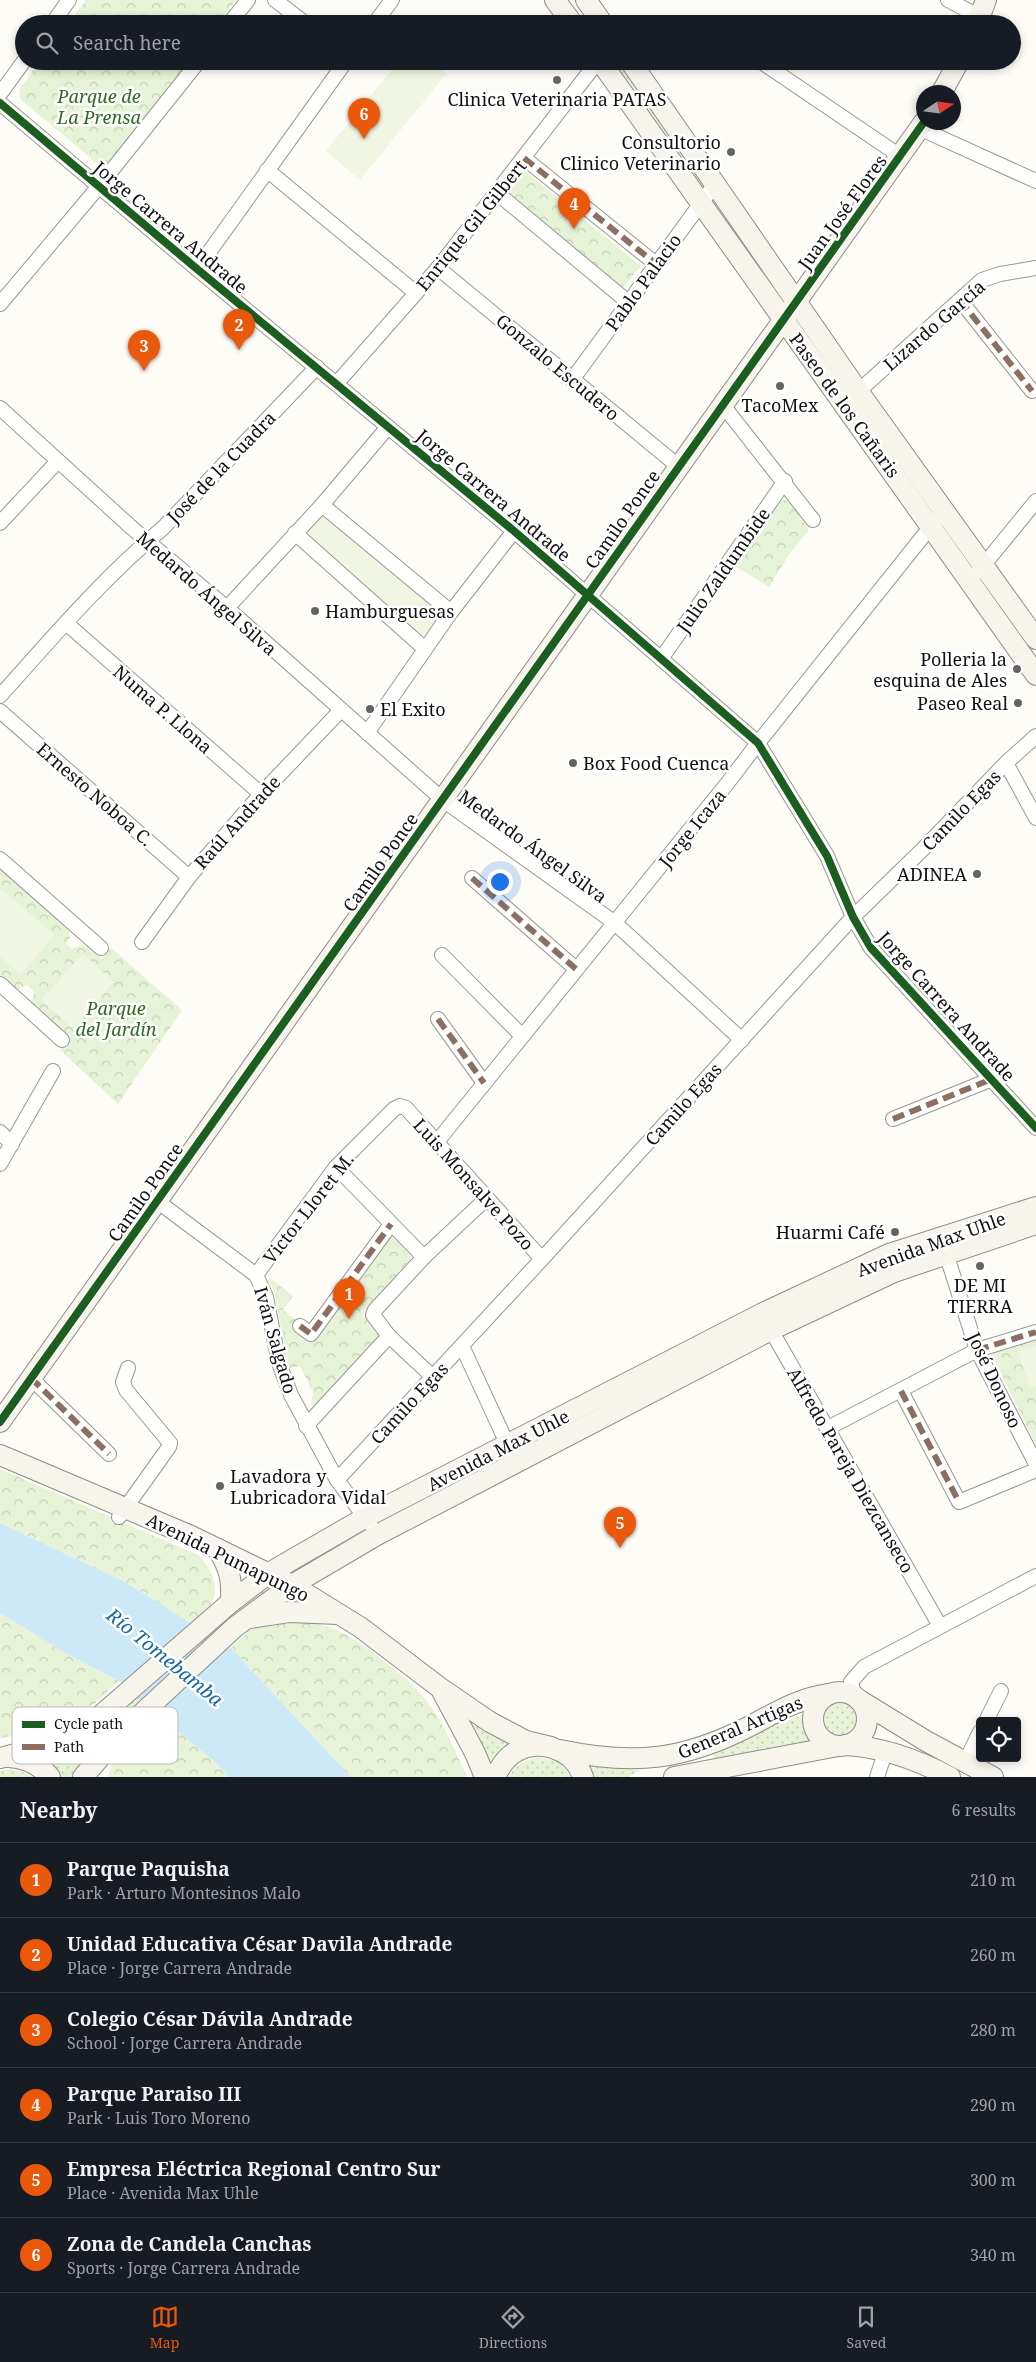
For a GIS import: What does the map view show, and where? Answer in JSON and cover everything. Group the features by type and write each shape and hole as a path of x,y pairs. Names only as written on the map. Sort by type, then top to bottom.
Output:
{"main road":[{"path":"555,0 566,15"},
{"path":"586,0 597,15"},
{"name":"Paseo de los Cañaris","path":"606,70 784,319 851,397 937,518 969,582 1036,675"},
{"name":"Paseo de los Cañaris","path":"636,70 796,301 851,397"},
{"path":"946,85 954,70"},
{"name":"Juan José Flores","path":"784,319 918,130"},
{"name":"Camilo Ponce","path":"0,1422 784,319"},
{"name":"Paseo de los Cañaris","path":"937,518 984,566 1036,639"},
{"name":"Avenida Max Uhle","path":"150,1707 241,1623 292,1585 511,1454 767,1321 894,1272 943,1245 1036,1207"},
{"name":"Avenida Max Uhle","path":"943,1245 1036,1224"},
{"name":"Avenida Max Uhle","path":"110,1707 226,1607 269,1573 366,1517 511,1454"},
{"name":"Avenida Pumapungo","path":"0,1455 123,1512 218,1549 292,1585 342,1615 392,1650 440,1688 511,1734 556,1749"},
{"path":"218,1549 230,1570 232,1585 226,1607"},
{"path":"241,1623 289,1612 316,1612 342,1615"},
{"name":"Avenida Pumapungo","path":"440,1688 463,1729 485,1777"},
{"name":"General Artigas","path":"556,1749 599,1757 630,1759 667,1757 686,1753 717,1741 802,1699 842,1692 856,1698 919,1737 993,1777"},
{"name":"General Artigas","path":"830,1694 818,1702 813,1723 819,1736 824,1741 841,1746"},
{"path":"841,1746 858,1739 865,1727 866,1712 856,1698"},
{"path":"495,1777 506,1760 522,1748 536,1745 556,1749 575,1762 583,1777"},
{"name":"General Artigas","path":"674,1777 841,1746 868,1746 886,1750 921,1763 950,1777"},
{"path":"34,1764 43,1769 50,1777"},
{"name":"Avenida Max Uhle","path":"83,1777 94,1764"},
{"path":"95,1777 102,1764"}],"street":[{"path":"58,15 69,0"},
{"path":"236,15 248,0"},
{"path":"275,0 294,15"},
{"path":"381,15 392,0"},
{"path":"948,0 981,13"},
{"path":"0,94 17,70"},
{"path":"0,304 100,185 192,70"},
{"name":"Jorge Carrera Andrade","path":"197,269 339,70"},
{"name":"Enrique Gil Gilbert","path":"337,383 438,268 592,70"},
{"path":"773,70 900,156"},
{"name":"Jorge Carrera Andrade","path":"0,103 588,593 758,743 827,856 853,917 871,948 1036,1128"},
{"path":"931,130 1036,181"},
{"path":"524,158 656,264"},
{"path":"267,170 416,293"},
{"name":"Pablo Palacio","path":"572,380 715,184"},
{"path":"496,193 628,302"},
{"name":"Gonzalo Escudero","path":"438,268 678,466"},
{"name":"Lizardo García","path":"851,397 982,280 1000,274 1036,268"},
{"path":"960,300 1032,391"},
{"name":"José de la Cuadra","path":"0,696 66,623 147,541 163,528 317,367"},
{"path":"722,404 813,520"},
{"name":"Medardo Ángel Silva","path":"0,408 147,541 227,608 443,800 614,923 742,1040"},
{"path":"227,608 322,505 388,427"},
{"path":"0,523 58,462"},
{"name":"Julio Zaldumbide","path":"661,659 784,481"},
{"path":"969,582 1036,501"},
{"path":"322,505 451,612"},
{"name":"Jorge Icaza","path":"436,1143 662,865 937,518"},
{"path":"367,733 451,612 514,531"},
{"path":"295,533 425,649"},
{"name":"Numa P. Llona","path":"66,623 261,794"},
{"name":"Raúl Andrade","path":"142,942 189,877 261,794 340,710"},
{"name":"Ernesto Noboa C.","path":"0,711 189,877"},
{"name":"Camilo Egas","path":"337,1480 542,1260 853,917 921,851 1006,763 1036,736"},
{"path":"1006,763 1036,818"},
{"path":"0,859 101,948"},
{"path":"472,878 576,969"},
{"path":"442,955 522,1036"},
{"path":"0,984 62,1040"},
{"path":"438,1019 484,1083"},
{"path":"0,1164 54,1071"},
{"path":"893,1120 992,1079"},
{"name":"Victor Lloret M.","path":"256,1275 336,1167 394,1109 400,1106 406,1108"},
{"name":"Luis Monsalve Pozo","path":"406,1108 542,1260"},
{"path":"0,1132 12,1144"},
{"path":"336,1167 424,1257"},
{"path":"434,1377 389,1336 373,1315 375,1310 424,1257 486,1198"},
{"name":"Iván Salgado","path":"157,1201 256,1275 266,1297 280,1363 291,1395 306,1426 337,1480 366,1517 377,1535"},
{"path":"300,1326 311,1334 392,1224"},
{"name":"José Donoso","path":"943,1245 977,1350 1036,1464"},
{"name":"Alfredo Pareja Diezcanseco","path":"767,1321 940,1626"},
{"path":"828,1428 901,1392 977,1350 1036,1332"},
{"path":"306,1426 389,1336"},
{"path":"462,1346 511,1454"},
{"path":"123,1512 170,1443 126,1390 123,1382 128,1368"},
{"path":"31,1378 109,1454"},
{"path":"901,1392 959,1502 1036,1470"},
{"path":"856,1698 850,1682 864,1667 1036,1576"},
{"path":"988,1717 1000,1691"},
{"path":"965,1762 976,1740"},
{"path":"877,1777 886,1750"}],"green space":[{"path":"86,0 236,0 225,15 75,15"},
{"name":"Parque de La Prensa","path":"33,70 183,70 107,167 100,166 20,99 19,90"},
{"path":"392,70 441,70 446,74 360,180 326,151"},
{"path":"609,70 634,70 711,184 701,198"},
{"path":"525,171 641,266 623,288 507,193"},
{"path":"783,500 789,501 809,530 790,553 769,587 735,566 778,502"},
{"path":"322,515 326,516 437,609 439,619 430,632 423,635 416,633 308,533 307,531"},
{"name":"Parque del Jardín","path":"0,869 69,931 70,938 66,943 72,949 83,944 102,959 111,948 182,1010 118,1104 60,1050 70,1039 31,1004 34,992 28,985 16,990 0,975"},
{"path":"0,888 55,935 20,975 0,957"},
{"path":"83,954 114,982 73,1029 41,1000"},
{"path":"390,1230 409,1252 411,1258 362,1315 382,1335 316,1407 311,1405 313,1393 300,1366 289,1368 274,1291 268,1281 270,1278 293,1296 283,1310 299,1322 296,1327 315,1341 353,1292 347,1286"},
{"path":"1036,1339 1036,1445 991,1353"},
{"path":"1036,1346 1036,1386 1030,1388 1018,1351"},
{"path":"0,1469 198,1555 210,1571 215,1584 214,1597 209,1607 192,1624 125,1582 0,1523"},
{"path":"264,1581 275,1586 149,1707 98,1707"},
{"path":"0,1613 69,1655 119,1681 94,1704 87,1707 12,1707 12,1736 0,1738"},
{"path":"305,1620 330,1627 350,1637 413,1685 438,1717 467,1777 351,1777 231,1648 252,1628 262,1624"},
{"path":"839,1701 846,1702 852,1706 856,1712 856,1726 852,1732 846,1736 839,1737 832,1736 826,1732 822,1726 821,1719 822,1712 826,1706 832,1702"},
{"path":"457,1706 495,1736 517,1744 490,1773"},
{"path":"806,1714 813,1743 714,1760 713,1753 761,1730"},
{"path":"178,1730 229,1777 108,1777 111,1764 178,1764"},
{"path":"533,1758 545,1758 555,1761 570,1777 508,1777 515,1767"},
{"path":"41,1764 90,1764 76,1777 57,1777"},
{"path":"587,1764 641,1770 628,1777 590,1777"},
{"path":"11,1769 33,1777 0,1777 0,1771"}],"water":[{"name":"Río Tomebamba","path":"0,1523 125,1582 231,1648 351,1777 229,1777 216,1763 178,1731 178,1707 150,1707 119,1681 69,1655 0,1613"}],"marked path":[{"path":"524,158 656,264"},
{"path":"960,300 1032,391"},
{"path":"472,878 576,969"},
{"path":"438,1019 484,1083"},
{"path":"893,1119 992,1079"},
{"path":"300,1326 311,1334 391,1224"},
{"path":"977,1350 1036,1332"},
{"path":"31,1378 109,1454"},
{"path":"901,1391 959,1502"}],"cycle path":[{"path":"0,103 197,269 514,531 758,743 827,856 853,917 871,948 1036,1128"},
{"path":"0,1422 918,130"}],"place":[{"name":"Clinica Veterinaria PATAS","path":"557,80"},
{"name":"Zona de Candela Canchas","path":"364,139"},
{"name":"Consultorio Clinico Veterinario","path":"731,152"},
{"name":"Parque Paraiso III","path":"574,229"},
{"name":"Unidad Educativa César Davila Andrade","path":"239,350"},
{"name":"Colegio César Dávila Andrade","path":"144,371"},
{"name":"TacoMex","path":"780,386"},
{"name":"Hamburguesas","path":"315,611"},
{"name":"Polleria la esquina de Ales","path":"1017,669"},
{"name":"Paseo Real","path":"1018,703"},
{"name":"El Exito","path":"370,709"},
{"name":"Box Food Cuenca","path":"573,763"},
{"name":"ADINEA","path":"977,874"},
{"name":"Huarmi Café","path":"895,1232"},
{"name":"DE MI TIERRA","path":"980,1266"},
{"name":"Parque Paquisha","path":"349,1319"},
{"name":"Lavadora y Lubricadora Vidal","path":"220,1486"},
{"name":"Empresa Eléctrica Regional Centro Sur","path":"620,1548"}]}
